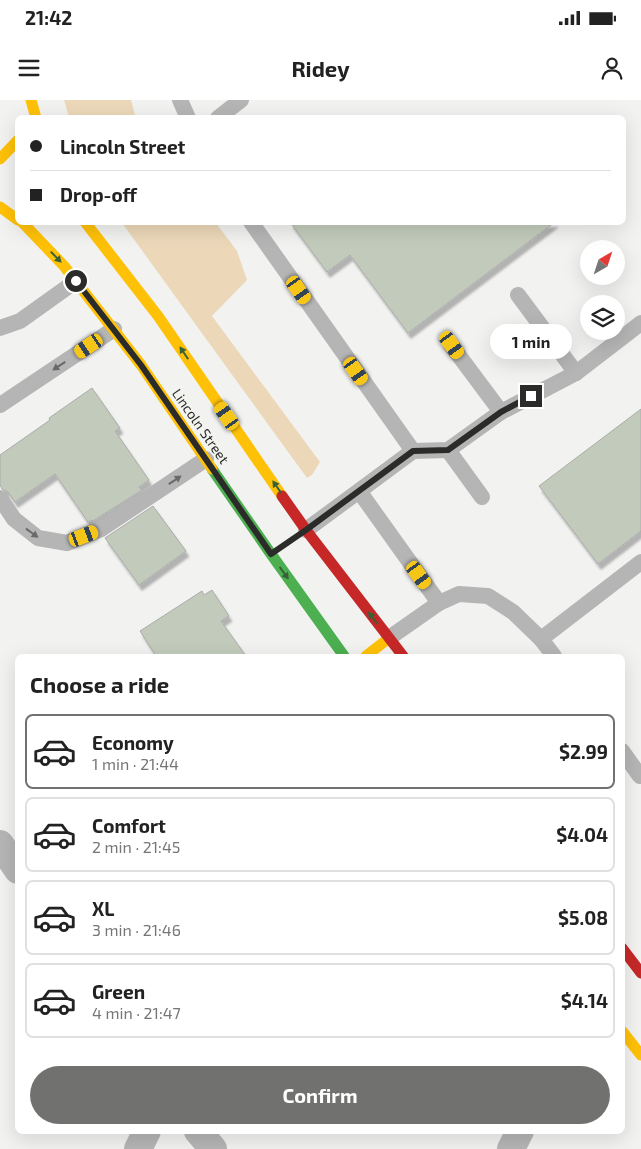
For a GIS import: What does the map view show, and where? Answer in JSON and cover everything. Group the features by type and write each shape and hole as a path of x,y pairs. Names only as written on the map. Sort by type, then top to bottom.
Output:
{"main road":[{"path":"29,115 30,100"},
{"path":"30,100 35,115"},
{"path":"0,159 15,143"},
{"path":"0,207 15,218"},
{"name":"Lincoln Street","path":"25,225 64,266 141,365 206,459 274,552 343,654"},
{"name":"Lincoln Street","path":"87,225 158,316 303,532 401,654"},
{"path":"369,654 389,638"},
{"path":"625,1035 641,1055"}],"street":[{"path":"0,844 15,866"},
{"path":"138,1149 146,1134"},
{"path":"200,1134 213,1149"},
{"path":"511,1149 518,1134"}],"lane":[{"path":"180,100 187,115"},
{"path":"222,115 241,100"},
{"path":"253,225 413,451"},
{"path":"0,328 20,321 76,281"},
{"path":"518,295 576,373"},
{"path":"303,532 413,451 448,450 501,412 576,373 641,323"},
{"path":"0,405 114,329"},
{"path":"452,345 501,412"},
{"path":"448,450 482,497"},
{"path":"0,498 14,519 38,538 67,543 102,529 206,459"},
{"path":"360,490 439,603"},
{"path":"541,639 641,562"},
{"path":"389,638 439,603 458,594 488,596 513,612 541,639 552,654"},
{"path":"625,755 640,776"}],"shaded area":[{"path":"64,100 131,100 135,115 68,115"},
{"path":"123,225 218,225 237,251 247,280 212,316 320,462 312,475 307,478"}],"building":[{"path":"292,225 551,225 408,333 350,255 327,272"},
{"path":"92,388 120,428 115,431 149,480 139,487 142,490 93,521 88,522 55,474 15,502 0,485 0,455"},
{"path":"641,409 641,531 598,564 539,486"},
{"path":"153,506 186,551 139,585 105,538"},
{"path":"212,590 229,616 221,621 245,654 155,654 140,631 202,591 204,595"}],"traffic: fast":[{"path":"212,469 343,654"}],"traffic: slow":[{"path":"31,100 35,115"},
{"path":"0,159 15,143"},
{"path":"0,207 15,218"},
{"path":"25,225 64,266 141,365 212,469"},
{"path":"87,225 158,316 282,496"},
{"path":"369,654 389,638"},
{"path":"625,1035 641,1055"}],"traffic: jam":[{"path":"282,496 401,654"},
{"path":"625,952 641,973"}],"route":[{"path":"76,281 141,365 271,554 413,451 448,450 501,412 531,396"}]}
